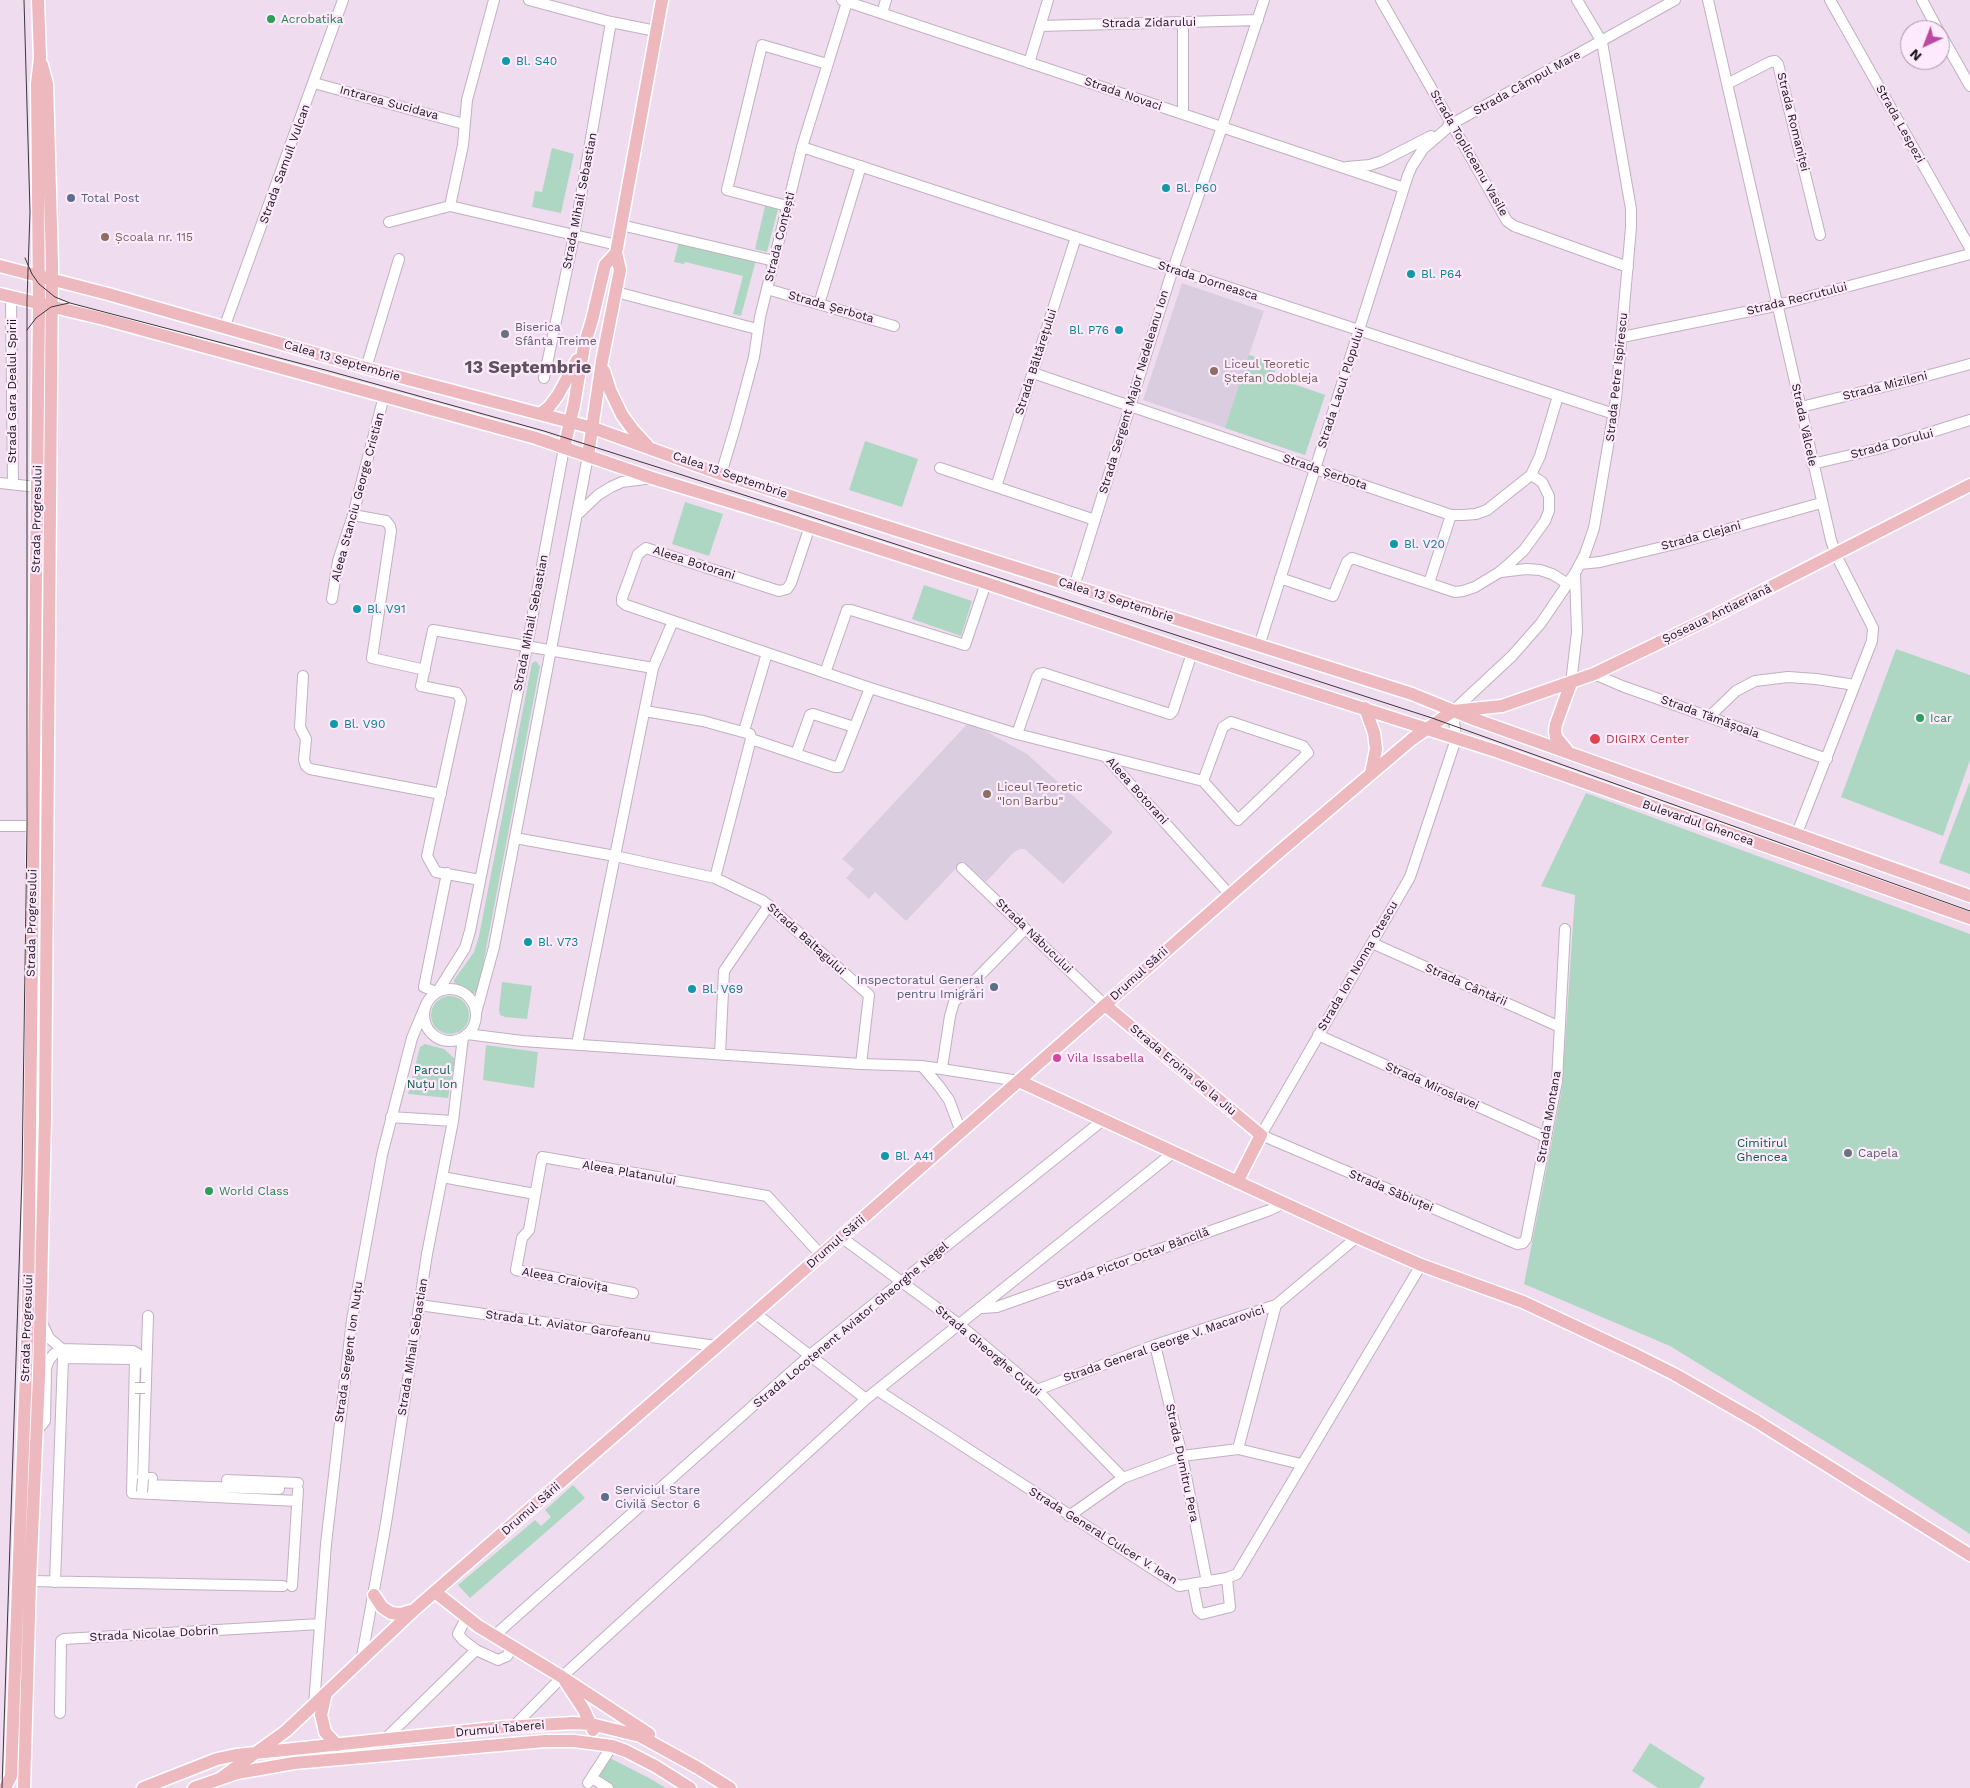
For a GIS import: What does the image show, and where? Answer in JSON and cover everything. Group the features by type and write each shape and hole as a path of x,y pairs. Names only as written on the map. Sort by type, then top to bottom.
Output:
{"main road":[{"name":"Strada Progresului","path":"5,1788 9,1782 11,1767 28,1324 33,826 43,487 45,305 37,84 40,58 38,0"},
{"name":"Strada Mihail Sebastian","path":"588,456 602,361 620,270 616,249 662,0"},
{"name":"Strada Mihail Sebastian","path":"564,448 584,346 605,265 616,249"},
{"name":"Calea 13 Septembrie","path":"0,266 366,368 593,428 721,474 1412,694 1453,711"},
{"name":"Calea 13 Septembrie","path":"6,295 384,396 564,448 652,478 810,526 986,583 1192,653 1426,729"},
{"path":"540,414 558,395 584,346"},
{"path":"602,361 608,385 622,415 649,447"},
{"name":"Șoseaua Antiaeriană","path":"1453,711 1493,708 1594,674 1836,555 1970,485"},
{"name":"Strada Progresului","path":"24,1788 30,1581 41,1319 45,1109 47,826 43,487"},
{"path":"1569,753 1556,737 1555,731 1571,683"},
{"path":"1365,708 1374,733 1376,749 1371,774"},
{"name":"Drumul Sării","path":"221,1778 275,1740 414,1610 1230,895 1371,774 1426,729 1453,711"},
{"name":"Bulevardul Ghencea","path":"1453,711 1970,896"},
{"name":"Bulevardul Ghencea","path":"1426,729 1970,918"},
{"path":"33,826 47,826"},
{"path":"1937,906 1943,886"},
{"name":"Strada Eroina de la Jiu","path":"1105,1004 1261,1136"},
{"path":"1019,1081 1357,1237 1421,1265 1523,1302 1674,1374 1764,1426 1970,1555"},
{"name":"Strada Ion Nonna Otescu","path":"1237,1182 1261,1136"},
{"path":"29,1233 42,1233"},
{"path":"435,1592 466,1618 558,1681 698,1768"},
{"path":"374,1595 382,1607 390,1613 401,1614 414,1610"},
{"path":"558,1681 591,1724 596,1743"},
{"path":"326,1692 321,1715 322,1723 325,1732 337,1745"},
{"name":"Drumul Taberei","path":"143,1788 218,1759 255,1753 514,1726 591,1724 640,1736 730,1788"},
{"name":"Drumul Taberei","path":"221,1778 253,1769 294,1763 545,1741 596,1743 612,1746 642,1759 690,1788"},
{"path":"194,1788 221,1778"}],"street":[{"name":"Strada Samuil Vulcan","path":"224,328 343,0"},
{"path":"450,206 463,145 467,100 494,0"},
{"path":"529,0 611,22 656,31"},
{"path":"882,13 886,0"},
{"path":"1029,62 1048,0"},
{"name":"Strada Sergent Major Nedeleanu Ion","path":"1074,587 1173,269 1264,0"},
{"name":"Strada Topliceanu Vasile","path":"1382,0 1504,217 1511,224 1628,267"},
{"name":"Strada Petre Ispirescu","path":"1453,711 1527,640 1578,569 1594,528 1614,414 1628,267 1631,209 1602,42 1577,0"},
{"name":"Strada Câmpul Mare","path":"1341,167 1370,165 1394,157 1675,0"},
{"name":"Strada Vâlcele","path":"1708,0 1830,540 1873,628 1872,641 1797,834"},
{"name":"Strada Lespezi","path":"1830,0 1970,248"},
{"path":"1922,0 1933,20"},
{"name":"Strada Novaci","path":"845,1 1404,188"},
{"name":"Strada Conțești","path":"721,474 754,358 757,329 802,147 845,1"},
{"name":"Strada Zidarului","path":"1040,26 1258,20"},
{"name":"Strada Mihail Sebastian","path":"544,378 574,236 611,22"},
{"path":"1183,23 1183,114"},
{"path":"787,206 727,190 762,45 827,64"},
{"path":"1950,51 1970,86"},
{"name":"Strada Romaniței","path":"1727,84 1770,62 1775,61 1778,64 1820,235"},
{"name":"Intrarea Sucidava","path":"314,83 464,124"},
{"name":"Strada Câmpul Mare","path":"1404,188 1412,166 1420,153 1452,124"},
{"name":"Strada Dorneasca","path":"802,147 1614,414"},
{"path":"818,304 861,166"},
{"name":"Strada Lacul Plopului","path":"1259,646 1404,188"},
{"path":"389,222 450,206 574,236 616,249"},
{"path":"621,225 774,261"},
{"name":"Strada Băltărețului","path":"996,487 1076,237"},
{"name":"Strada Recrutului","path":"1622,337 1778,305 1970,254"},
{"path":"366,368 399,259"},
{"name":"Strada Șerbota","path":"767,289 894,326"},
{"path":"616,292 757,329"},
{"name":"Strada Gara Dealul Spirii","path":"6,295 13,484"},
{"name":"Strada Mizileni","path":"1800,407 1970,364"},
{"name":"Strada Șerbota","path":"1033,373 1451,515 1476,514 1487,510 1531,475 1540,456 1558,396"},
{"name":"Aleea Stanciu George Cristian","path":"332,599 338,561 353,515 384,396"},
{"name":"Strada Dorului","path":"1812,464 1877,449 1970,420"},
{"name":"Strada Mihail Sebastian","path":"437,992 465,948 528,646 564,448"},
{"name":"Strada Mihail Sebastian","path":"476,1017 494,947 588,456"},
{"path":"940,468 1095,520"},
{"path":"1280,578 1333,596 1347,562 1352,558 1455,592 1464,591 1498,573 1524,550 1540,530 1549,511 1550,503 1546,488 1542,482 1531,475"},
{"path":"577,515 598,495 611,487 622,482 652,478"},
{"path":"0,483 43,487"},
{"name":"Strada Clejani","path":"1578,569 1676,544 1821,503"},
{"path":"353,515 386,521 392,532 372,658 424,670"},
{"path":"1429,583 1451,515"},
{"name":"Aleea Botorani","path":"810,526 791,583 787,589 779,591 646,548 638,554 622,602 672,621 870,688 1017,734 1104,755 1230,895"},
{"path":"1498,573 1526,569 1540,570 1552,574 1568,584"},
{"path":"1571,683 1577,638 1578,569"},
{"path":"825,673 847,610 965,645 986,583"},
{"path":"577,1044 653,668 672,621"},
{"path":"480,880 436,872 428,856 461,700 457,693 421,686 433,630 653,668"},
{"path":"715,878 767,653"},
{"path":"1017,734 1037,678 1039,674 1043,673 1170,714 1173,711 1192,653"},
{"name":"Strada Tămășoaia","path":"1594,674 1622,686 1827,759"},
{"path":"303,676 300,727 306,739 304,760 306,766 310,769 440,794"},
{"path":"1709,717 1736,691 1755,681 1788,677 1816,679 1855,686"},
{"path":"645,711 748,735 796,754 839,767 870,688"},
{"path":"1453,711 1456,739"},
{"path":"796,754 810,715 813,714 854,727"},
{"path":"1104,755 1203,781 1238,820 1308,753 1303,746 1231,722 1223,727 1203,781"},
{"name":"Strada Ion Nonna Otescu","path":"1261,1136 1410,877 1456,739"},
{"path":"0,826 33,826"},
{"name":"Strada Baltagului","path":"515,838 615,856 715,878 766,903 869,995 862,1064"},
{"name":"Strada Năbucului","path":"962,868 1105,1004"},
{"path":"437,992 424,987 447,874"},
{"path":"720,1054 724,972 766,903"},
{"path":"942,1068 954,1002 1025,928"},
{"name":"Strada Montana","path":"1523,1243 1526,1239 1557,1081 1565,929"},
{"name":"Strada Cântării","path":"1372,943 1560,1027"},
{"path":"488,1037 480,1031 474,1005 463,992 447,989 437,992 430,997 425,1007 425,1024 429,1031 443,1040 452,1041 465,1036 488,1037 862,1064 922,1066 1019,1081"},
{"name":"Strada Sergent Ion Nuțu","path":"314,1705 334,1461 352,1320 382,1155 412,1038 425,1007"},
{"path":"465,1036 476,1017"},
{"name":"Strada Miroslavei","path":"1318,1035 1546,1137"},
{"name":"Strada Mihail Sebastian","path":"362,1657 374,1595 419,1305 453,1121 465,1036"},
{"path":"922,1066 949,1100 961,1132"},
{"path":"391,1117 453,1121"},
{"name":"Strada Locotenent Aviator Gheorghe Negel","path":"494,1636 809,1356 1103,1120"},
{"name":"Strada Săbiuței","path":"1261,1136 1517,1244 1523,1243"},
{"path":"514,1726 558,1681 866,1399 981,1309 1174,1152"},
{"name":"Aleea Platanului","path":"535,1194 542,1157 767,1196 821,1255"},
{"path":"442,1177 535,1194"},
{"name":"Aleea Craiovița","path":"535,1194 528,1230 522,1238 516,1270 633,1293"},
{"name":"Strada Pictor Octav Băncilă","path":"981,1309 998,1307 1270,1210 1284,1203"},
{"name":"Strada Gheorghe Cuțui","path":"841,1237 960,1325 1037,1390 1122,1478"},
{"name":"Strada General George V. Macarovici","path":"1037,1390 1155,1345 1276,1305 1357,1237"},
{"path":"1193,1585 1198,1610 1202,1614 1230,1607 1227,1578 1237,1574 1421,1265"},
{"name":"Strada Lt. Aviator Garofeanu","path":"419,1305 716,1346"},
{"path":"1238,1449 1276,1305"},
{"path":"755,1313 866,1399"},
{"path":"148,1316 132,1493 297,1501"},
{"path":"41,1319 49,1338 62,1349"},
{"name":"Strada Dumitru Pera","path":"1155,1345 1182,1456 1207,1582"},
{"path":"37,1431 45,1422 46,1368 54,1354 62,1349 133,1351 138,1354 140,1359 136,1477 138,1483 143,1485 279,1489"},
{"path":"55,1582 63,1358 135,1359 140,1388 142,1493"},
{"name":"Strada General Culcer V. Ioan","path":"877,1390 1179,1586 1227,1578"},
{"path":"1069,1516 1122,1478 1182,1456 1238,1449 1301,1464"},
{"path":"30,1581 287,1586 298,1486 143,1478"},
{"path":"466,1618 458,1634 476,1650 498,1660 506,1656 512,1648"},
{"name":"Strada Nicolae Dobrin","path":"60,1713 61,1641 64,1639 320,1624"},
{"path":"383,1741 476,1650"},
{"path":"608,1788 590,1780 612,1746"}],"shaded area":[{"name":"Liceul Teoretic Ștefan Odobleja","path":"1182,283 1264,311 1249,355 1277,364 1273,377 1325,395 1305,455 1143,400"},
{"name":"Liceul Teoretic \"Ion Barbu\"","path":"969,722 1027,754 1113,832 1063,884 1025,849 1014,852 986,882 963,861 906,921 875,892 869,899 846,878 854,869 842,859"}],"green space":[{"path":"552,148 574,154 561,213 532,207 535,191 542,192"},
{"path":"766,202 779,205 767,252 755,249"},
{"path":"679,241 756,260 741,316 733,314 743,276 685,262 684,264 674,262"},
{"path":"1249,355 1277,364 1273,377 1325,395 1305,455 1225,428"},
{"path":"865,441 918,459 902,507 849,490"},
{"path":"685,502 723,514 709,556 672,544"},
{"path":"924,585 972,601 961,636 912,619"},
{"name":"Icar","path":"1896,649 1970,675 1970,760 1943,836 1841,797"},
{"path":"536,661 540,666 478,991 473,994 454,982 454,980 474,952 479,936 532,663"},
{"path":"1970,781 1970,874 1939,863"},
{"name":"Cimitirul Ghencea","path":"1586,793 1970,934 1970,1534 1870,1469 1670,1346 1524,1284 1562,1089 1575,895 1541,886"},
{"path":"502,982 532,986 527,1019 500,1015"},
{"path":"450,996 463,1002 469,1015 463,1028 450,1034 437,1028 431,1015 437,1002"},
{"name":"Parcul Nuțu Ion","path":"425,1044 444,1049 455,1059 448,1098 408,1094 420,1047"},
{"path":"486,1045 538,1052 534,1088 483,1080"},
{"path":"573,1485 585,1498 470,1598 458,1585 535,1520 541,1526 551,1517 545,1510"},
{"path":"1650,1743 1705,1778 1699,1788 1658,1788 1632,1771"},
{"path":"608,1757 666,1788 613,1788 596,1777"}],"tram line":[{"path":"2,1788 22,1176 27,826 27,301 30,212 24,0"},
{"path":"25,258 39,284 55,297 70,303 329,371 544,431 676,473 1432,718 1970,911"},
{"path":"27,330 36,318 51,307 69,303"}],"place":[{"name":"Acrobatika","path":"271,19"},
{"name":"Bl. S40","path":"506,61"},
{"name":"Bl. P60","path":"1166,188"},
{"name":"Total Post","path":"71,198"},
{"name":"Școala nr. 115","path":"105,237"},
{"name":"Bl. P64","path":"1411,274"},
{"name":"Bl. P76","path":"1119,330"},
{"name":"Biserica Sfânta Treime","path":"505,334"},
{"name":"Liceul Teoretic Ștefan Odobleja","path":"1214,371"},
{"name":"Bl. V20","path":"1394,544"},
{"name":"Bl. V91","path":"357,609"},
{"name":"Icar","path":"1920,718"},
{"name":"Bl. V90","path":"334,724"},
{"name":"DIGIRX Center","path":"1595,739"},
{"name":"Liceul Teoretic \"Ion Barbu\"","path":"987,794"},
{"name":"Bl. V73","path":"528,942"},
{"name":"Inspectoratul General pentru Imigrări","path":"994,987"},
{"name":"Bl. V69","path":"692,989"},
{"name":"Vila Issabella","path":"1057,1058"},
{"name":"Capela","path":"1848,1153"},
{"name":"Bl. A41","path":"885,1156"},
{"name":"World Class","path":"209,1191"},
{"name":"Serviciul Stare Civilă Sector 6","path":"605,1497"}],"district":[{"name":"13 Septembrie","path":"528,368"}]}
